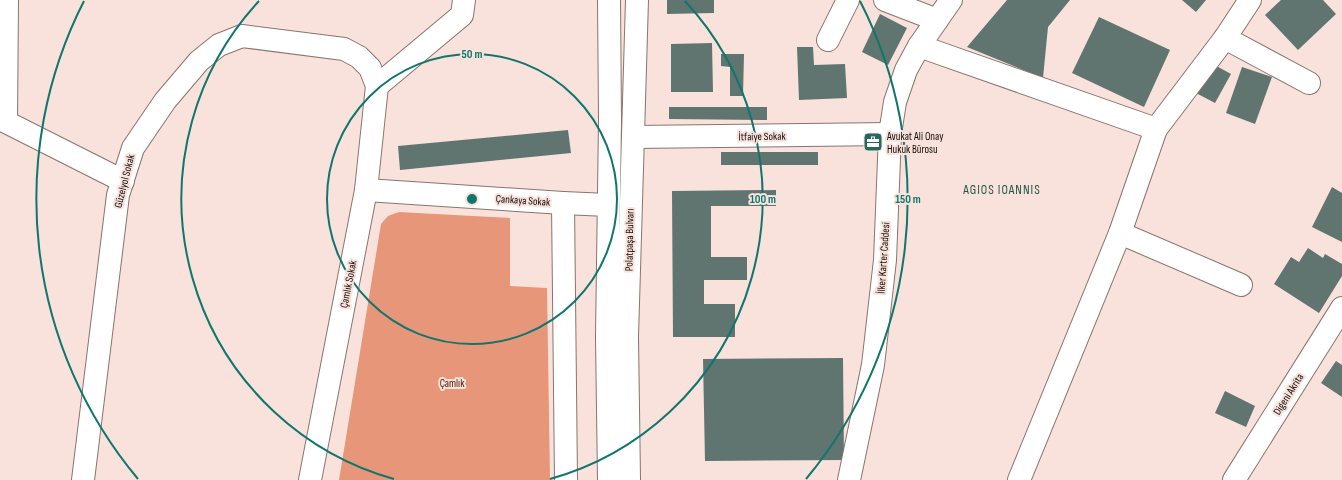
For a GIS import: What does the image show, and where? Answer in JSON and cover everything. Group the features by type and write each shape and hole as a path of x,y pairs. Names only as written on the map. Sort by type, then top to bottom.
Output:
{"street":[{"path":"7,0 6,122 123,180"},
{"path":"378,86 462,15 464,0"},
{"name":"Polatpaşa Bulvarı","path":"609,0 610,120 607,337 609,480"},
{"name":"Polatpaşa Bulvarı","path":"629,480 627,337 637,0"},
{"path":"828,40 848,0"},
{"path":"885,0 937,20"},
{"name":"İlker Karter Caddesi","path":"849,480 873,365 885,260 890,134 895,102 906,70 919,46 951,0"},
{"path":"1019,480 1120,233 1156,129 1225,38 1250,0"},
{"name":"Güzelyol Sokak","path":"83,480 118,195 133,148 164,101 199,61 219,45 242,36 344,49 358,57 370,68 378,86"},
{"path":"1225,38 1309,83"},
{"path":"919,46 1156,129"},
{"name":"Çamlık Sokak","path":"310,480 366,190 378,86"},
{"name":"İtfaiye Sokak","path":"634,137 890,134"},
{"name":"Çankaya Sokak","path":"366,190 608,205"},
{"path":"562,203 566,480"},
{"path":"1120,233 1241,285"},
{"name":"Digeni Akrita","path":"1234,480 1342,308"}],"green space":[{"name":"Çamlık","path":"399,212 510,218 510,286 547,288 550,480 339,480 381,224 388,216"}],"building":[{"path":"667,0 714,0 714,13 667,14"},
{"path":"1007,0 1070,0 1048,27 1043,78 967,47"},
{"path":"1182,0 1206,0 1196,12"},
{"path":"1281,0 1323,0 1336,14 1298,50 1265,15"},
{"path":"880,14 907,28 888,65 862,52"},
{"path":"1099,17 1170,50 1144,107 1072,73"},
{"path":"712,43 713,92 671,92 671,44"},
{"path":"797,47 813,47 814,65 845,64 847,98 799,100"},
{"path":"721,54 744,54 743,96 730,96 730,67 721,66"},
{"path":"1211,63 1231,74 1215,103 1196,93"},
{"path":"1242,67 1272,77 1255,124 1226,113"},
{"path":"669,107 767,107 767,120 669,119"},
{"path":"568,130 571,153 400,170 398,146"},
{"path":"721,152 818,152 818,165 721,165"},
{"path":"1332,187 1342,193 1342,242 1312,227"},
{"path":"776,190 776,206 711,206 711,257 747,257 747,280 704,280 704,304 735,304 735,337 673,337 672,191"},
{"path":"1308,248 1323,258 1325,254 1342,264 1342,276 1319,313 1274,284 1291,257 1299,262"},
{"path":"843,358 844,460 705,461 703,359"},
{"path":"1336,361 1342,365 1342,397 1321,383"},
{"path":"1225,391 1255,406 1246,427 1215,413"}],"place":[{"name":"Avukat Ali Onay Hukuk Bürosu","path":"873,142"}],"district":[{"name":"AGIOS IOANNIS","path":"1002,189"}]}
